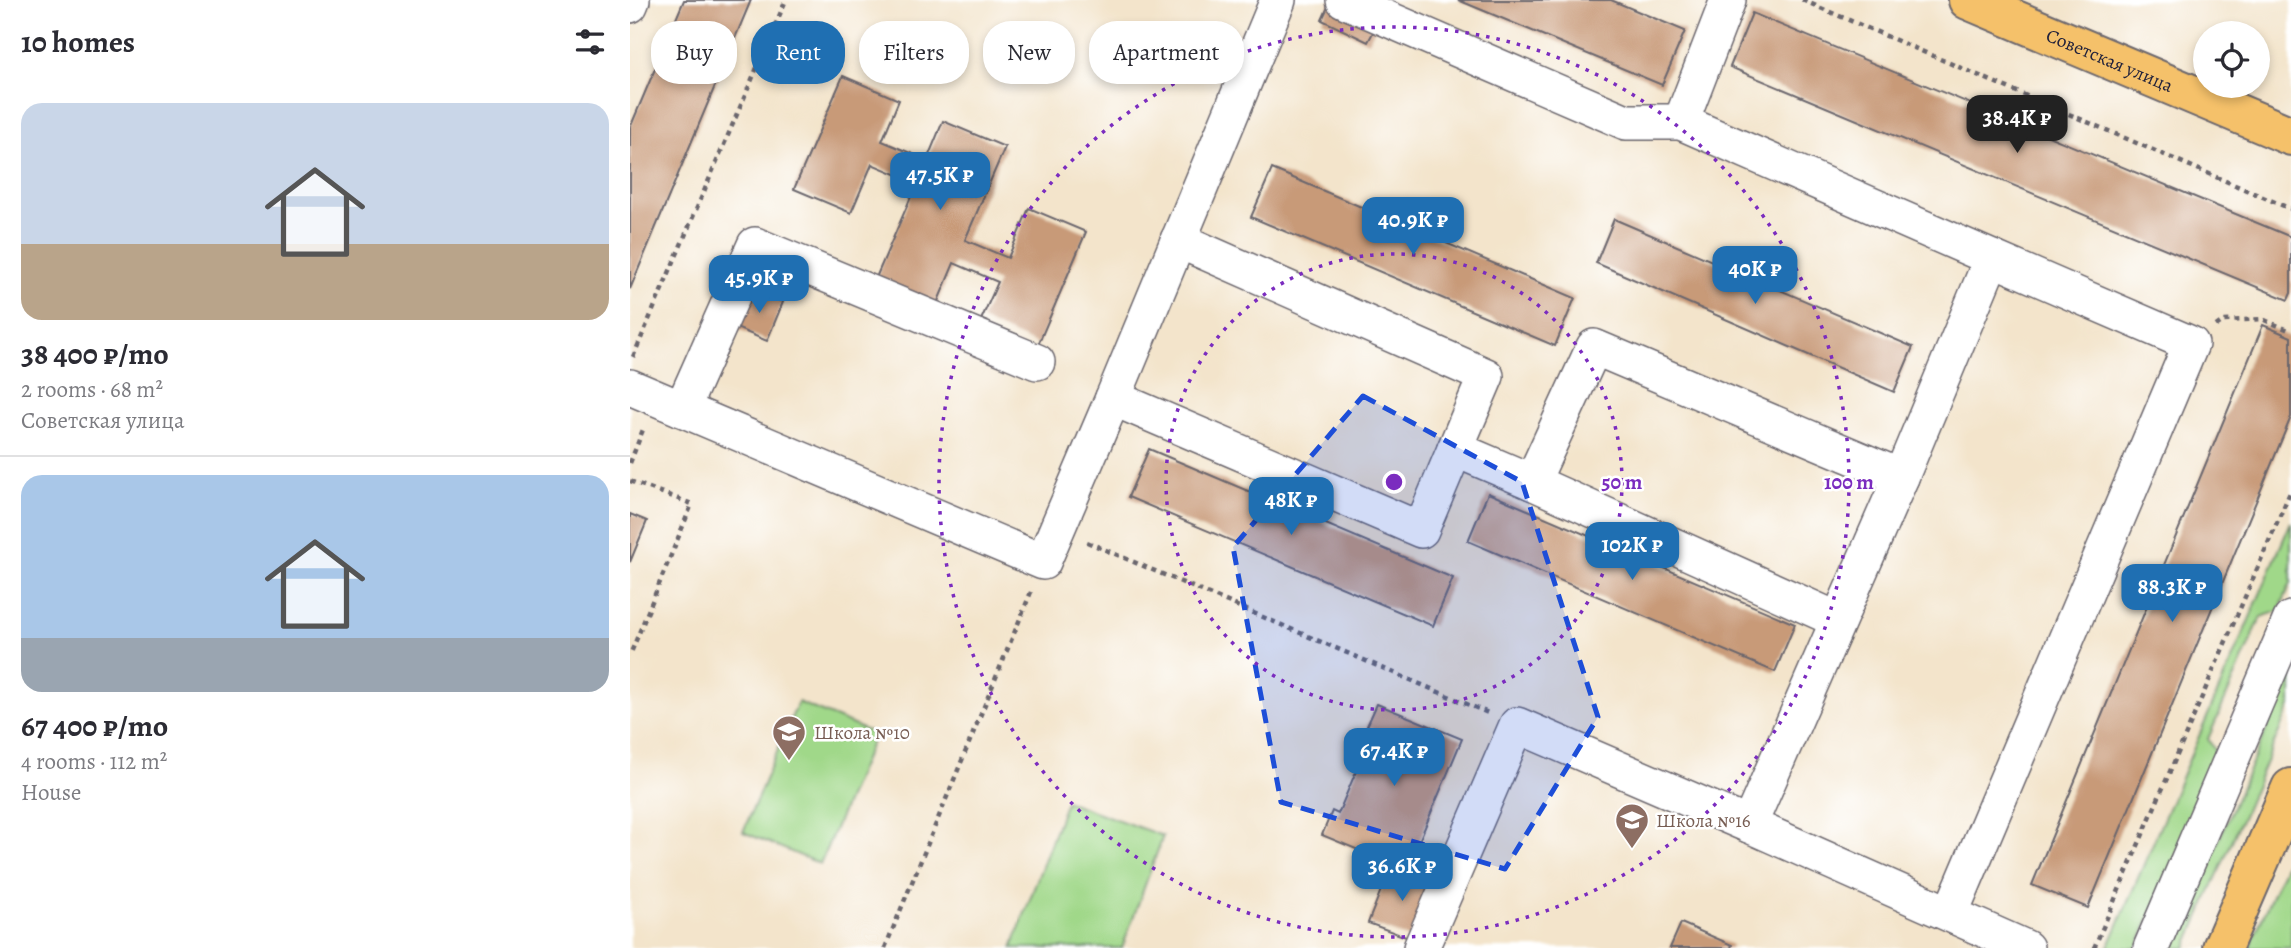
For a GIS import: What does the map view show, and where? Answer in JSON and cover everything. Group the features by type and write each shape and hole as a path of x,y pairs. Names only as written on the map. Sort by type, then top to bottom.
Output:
{"main road":[{"name":"Советская улица","path":"1968,0 2291,136"},
{"path":"2222,948 2291,788"}],"lane":[{"path":"630,387 1043,562 1278,0"},
{"path":"1344,0 1626,122 1681,122 2191,344 1951,912"},
{"path":"1681,122 1728,0"},
{"path":"1112,397 1421,530 1486,376 1178,240"},
{"path":"681,409 754,245 1037,362"},
{"path":"1749,824 1901,477 1992,258"},
{"path":"1532,482 1594,347 1901,477"},
{"path":"1455,449 1838,620"},
{"path":"2151,948 2291,619"},
{"path":"1421,948 1517,725 1951,912 2026,948"}],"path":[{"path":"630,364 786,0"},
{"path":"1802,0 2291,209"},
{"path":"2191,344 2223,321 2262,319 2291,331"},
{"path":"630,481 692,504 630,655"},
{"path":"2094,948 2291,490"},
{"path":"1057,530 1517,725"}],"highlighted area":[{"path":"1363,396 1522,482 1598,717 1505,869 1281,802 1233,547"}],"green space":[{"path":"2291,522 2291,583 2279,611 2261,617 2208,739 2218,756 2137,948 2108,948"},
{"path":"2291,673 2291,704 2186,948 2172,948"},
{"path":"798,702 875,734 820,864 743,832"},
{"path":"1066,801 1163,836 1122,948 1012,948"},
{"path":"2291,852 2291,948 2249,948"}],"building":[{"path":"684,0 751,0 737,33 737,21 675,21"},
{"path":"1331,0 1380,19 1368,42 1322,20"},
{"path":"1458,0 1611,0 1685,31 1662,85"},
{"path":"1752,13 2291,237 2291,293 2288,300 1730,67"},
{"path":"845,77 899,100 882,141 927,160 943,121 1005,147 965,240 1008,258 1029,208 1086,232 1038,345 981,320 998,282 954,263 936,306 875,280 917,183 872,164 851,213 794,189 840,84 845,84"},
{"path":"651,78 651,84 716,84 630,289 630,128"},
{"path":"1272,169 1575,298 1555,346 1251,217"},
{"path":"1614,219 1913,347 1894,392 1596,263"},
{"path":"751,289 783,302 767,341 736,328"},
{"path":"2263,325 2291,337 2291,417 2088,908 2032,885"},
{"path":"1149,449 1453,578 1433,626 1128,497"},
{"path":"1488,493 1795,624 1775,672 1468,541"},
{"path":"630,514 647,521 630,562"},
{"path":"1377,704 1462,739 1407,870 1322,835 1332,811 1338,814 1374,729 1367,726"},
{"path":"1391,865 1436,882 1414,940 1368,923"},
{"path":"1681,923 1732,945 1731,948 1670,948"}],"place":[{"name":"Школа №10","path":"789,762"},
{"name":"Школа №16","path":"1632,850"}]}
